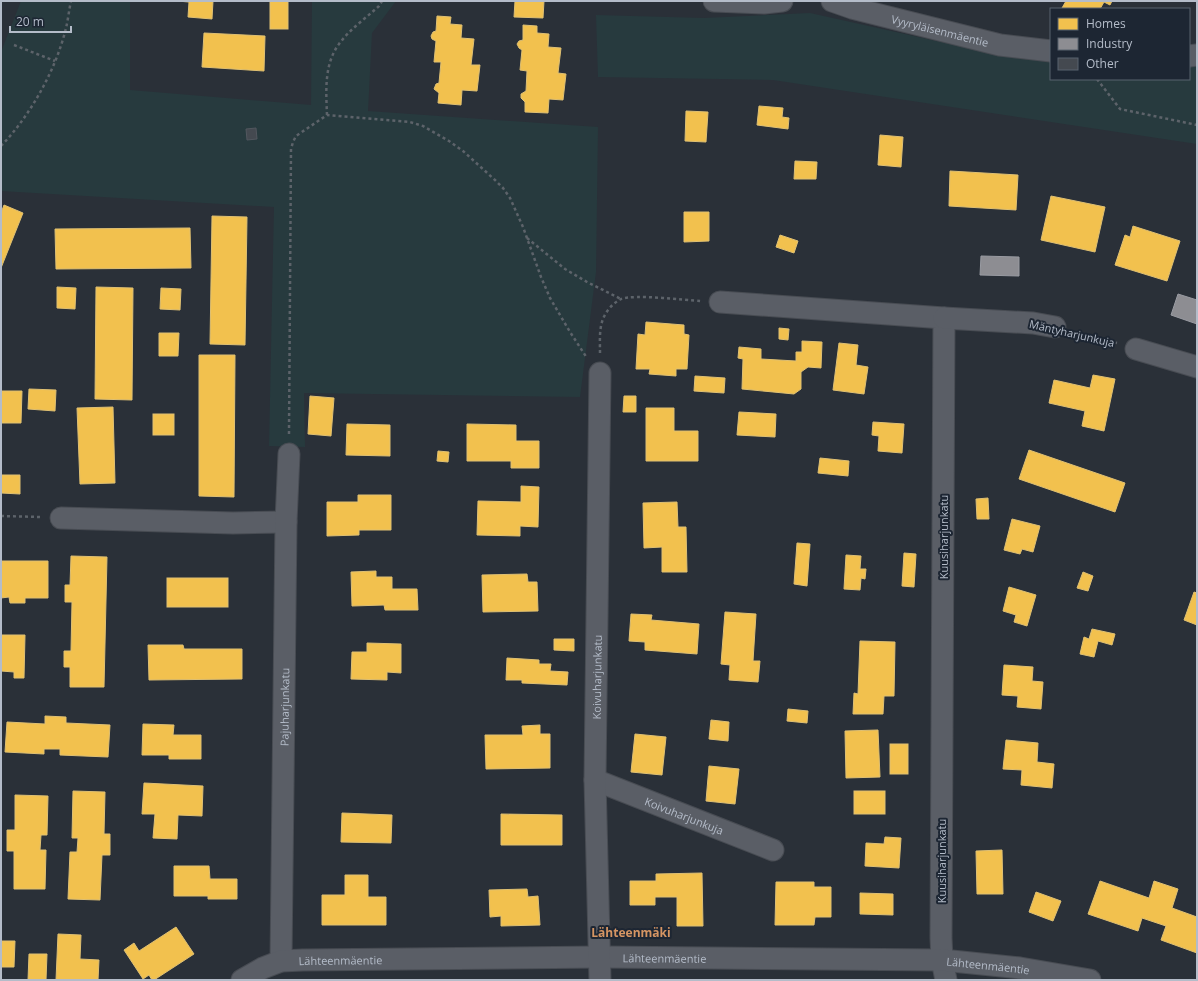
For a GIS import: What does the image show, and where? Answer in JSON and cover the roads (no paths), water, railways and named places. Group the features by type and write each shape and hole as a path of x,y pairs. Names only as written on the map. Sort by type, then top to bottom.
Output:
{"street":[{"path":"714,1 782,1"},
{"name":"Vyyryläisenmäentie","path":"832,1 852,8 1000,45 1050,51"},
{"path":"720,302 944,318"},
{"name":"Mäntyharjunkuja","path":"944,318 1033,323 1055,327"},
{"name":"Kuusiharjunkatu","path":"944,318 941,930 944,970"},
{"path":"1136,349 1197,367"},
{"name":"Koivuharjunkatu","path":"600,373 595,780 600,980"},
{"name":"Pajuharjunkatu","path":"281,961 286,522 289,454"},
{"path":"61,518 233,523 286,522"},
{"name":"Koivuharjunkuja","path":"595,780 773,850"},
{"name":"Lähteenmäentie","path":"242,980 263,968 281,961 600,957 944,970 1020,968 1090,980"}],"district":[{"name":"Lähteenmäki","path":"631,932"}]}
